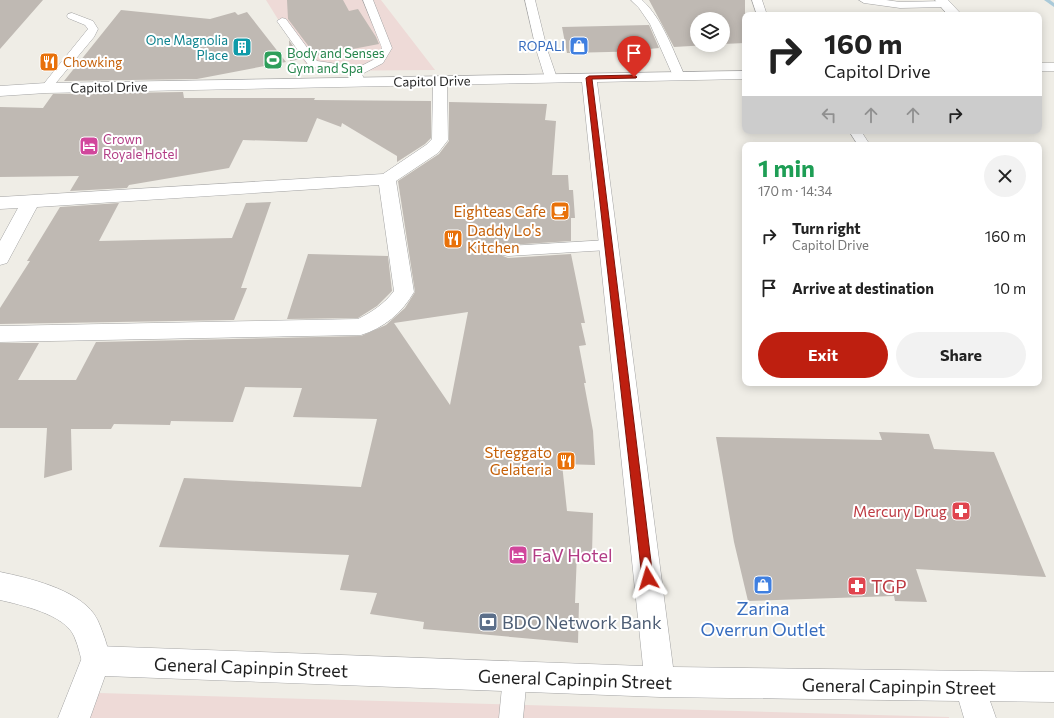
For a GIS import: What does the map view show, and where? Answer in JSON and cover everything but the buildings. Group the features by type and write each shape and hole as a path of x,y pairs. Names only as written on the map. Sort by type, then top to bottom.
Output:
{"street":[{"path":"943,2 952,12"},
{"path":"1042,67 1054,67"},
{"name":"Capitol Drive","path":"0,91 46,88 358,78 440,81 742,75"},
{"path":"589,78 660,682"},
{"path":"0,203 387,179 432,149 440,140 440,81"},
{"path":"0,334 361,327 375,321 398,303 404,292 387,179"},
{"path":"0,258 31,201"},
{"path":"0,586 26,591 67,608 84,624 96,661 74,718"},
{"name":"General Capinpin Street","path":"96,661 660,682 1054,687"},
{"path":"970,687 980,718"}],"lane":[{"path":"282,21 313,64 331,66 358,78 379,61 387,48 368,0"},
{"path":"530,0 539,32 543,56 551,78"},
{"path":"636,0 642,4 648,13 679,76"},
{"path":"757,0 761,12"},
{"path":"864,0 900,5 943,2"},
{"path":"46,88 90,35 93,28 89,23 72,16"},
{"path":"508,251 608,245"},
{"path":"511,718 516,677"}],"shaded area":[{"path":"266,0 381,0 435,70 310,71"},
{"path":"99,693 949,717 949,718 90,718"}],"waterway":[{"path":"1047,0 1054,5"}],"place":[{"name":"ROPALI","path":"579,46"},
{"name":"One Magnolia Place","path":"242,47"},
{"name":"Body and Senses Gym and Spa","path":"273,60"},
{"name":"Chowking","path":"49,62"},
{"name":"Crown Royale Hotel","path":"89,146"},
{"name":"Eighteas Cafe","path":"560,211"},
{"name":"Daddy Lo's Kitchen","path":"453,239"},
{"name":"Streggato Gelateria","path":"566,461"},
{"name":"Mercury Drug","path":"961,511"},
{"name":"FaV Hotel","path":"518,555"},
{"name":"Zarina Overrun Outlet","path":"763,585"},
{"name":"TGP","path":"857,586"},
{"name":"BDO Network Bank","path":"488,622"}],"route":[{"path":"634,77 589,78 648,578"}]}
